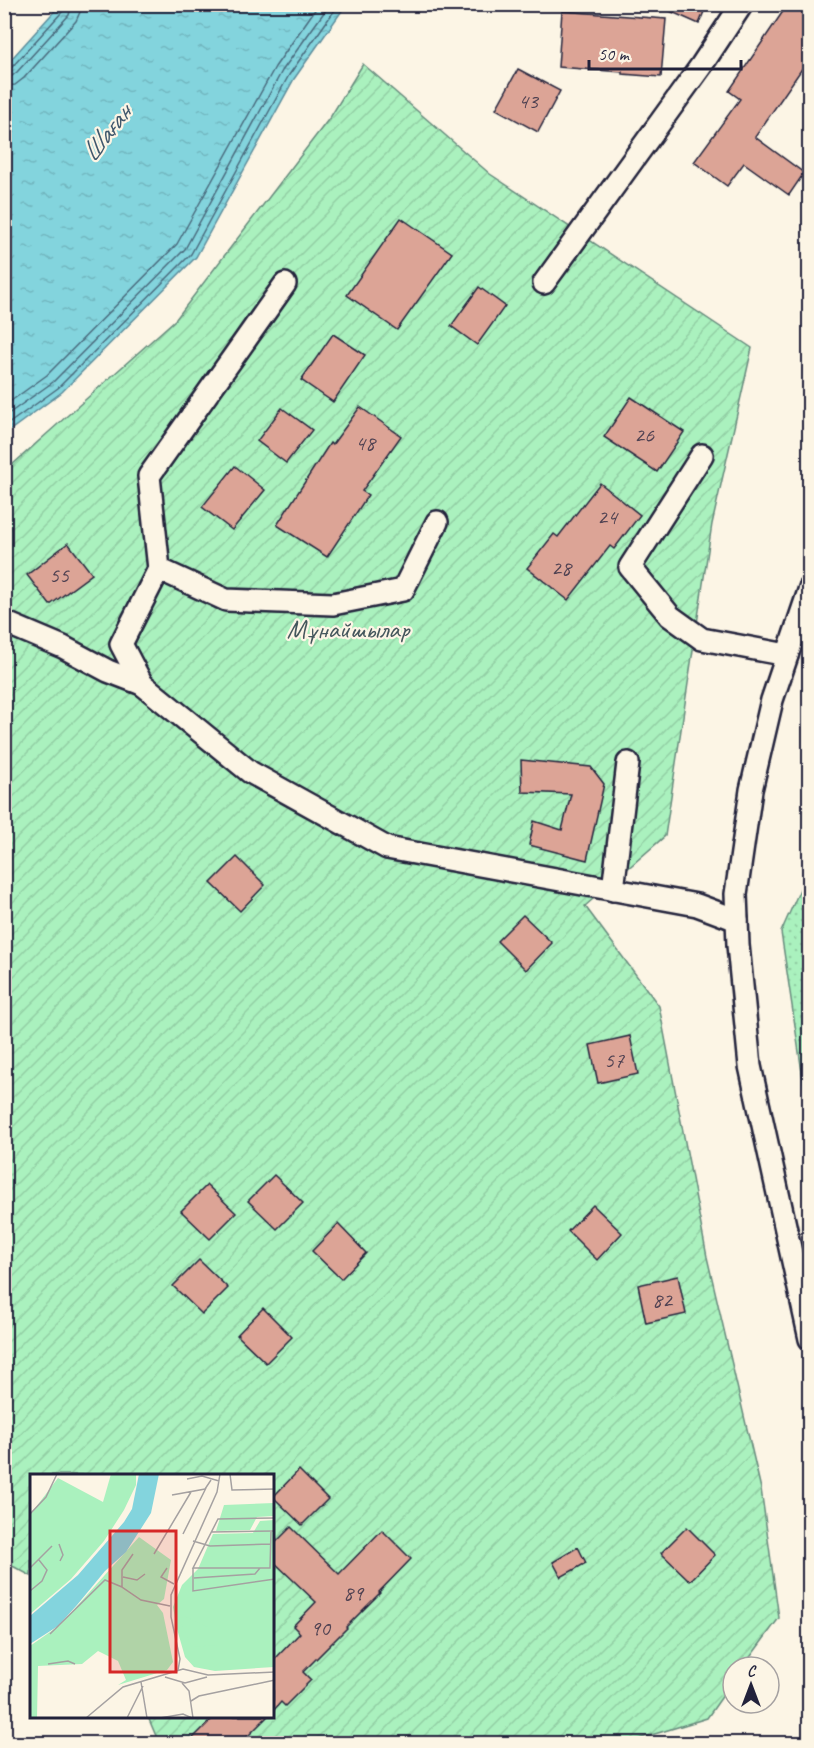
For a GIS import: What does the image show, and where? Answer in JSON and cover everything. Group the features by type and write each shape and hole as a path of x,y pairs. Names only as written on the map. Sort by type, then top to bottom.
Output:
{"street":[{"path":"544,283 742,4"},
{"path":"142,684 121,644 159,569 149,476 285,284"},
{"path":"702,455 630,567 670,616 702,639 787,655"},
{"path":"159,569 226,600 333,604 402,590 437,522"},
{"path":"810,588 772,700 751,790 736,894 750,1066 810,1339"},
{"path":"4,622 63,646 108,672 142,684 250,772 387,848 697,905 737,920"},
{"path":"613,890 628,763"}],"green space":[{"name":"Мұнайшылар","path":"363,64 490,174 752,348 712,524 665,836 585,906 659,1006 707,1257 761,1489 779,1618 752,1655 721,1655 721,1698 707,1718 622,1744 159,1743 148,1718 274,1718 274,1474 30,1474 30,1575 5,1562 4,472 176,319 331,116"},
{"path":"809,869 809,1119 781,932"}],"water":[{"name":"Шаған","path":"60,5 346,5 294,79 196,257 62,392 5,434 5,66"}],"building":[{"path":"654,4 707,4 699,24"},
{"path":"788,4 810,4 810,57 755,137 804,173 789,195 744,163 727,186 694,162 740,99 729,91"},
{"path":"562,11 666,19 661,77 558,67"},
{"path":"518,69 560,91 538,132 496,109"},
{"path":"401,218 452,253 397,330 347,295"},
{"path":"479,287 505,306 477,345 451,326"},
{"path":"333,334 365,355 333,402 301,380"},
{"path":"631,397 684,432 657,472 604,437"},
{"path":"360,407 401,436 362,491 368,495 327,557 277,525 330,443 332,445"},
{"path":"282,408 312,430 286,463 257,441"},
{"path":"235,466 265,490 232,530 202,507"},
{"path":"600,483 640,515 614,549 610,546 568,600 527,568 554,534 558,537"},
{"path":"68,543 92,574 50,605 27,575"},
{"path":"521,760 591,767 604,784 587,860 529,845 534,821 562,830 571,794 522,792"},
{"path":"237,857 265,885 240,911 211,883"},
{"path":"523,915 552,943 526,970 497,941"},
{"path":"630,1036 638,1074 598,1083 590,1045"},
{"path":"274,1175 303,1203 277,1229 248,1201"},
{"path":"207,1185 236,1213 210,1239 181,1211"},
{"path":"593,1205 622,1233 597,1260 568,1231"},
{"path":"338,1224 366,1253 341,1279 312,1251"},
{"path":"199,1260 228,1288 202,1314 173,1286"},
{"path":"678,1276 686,1314 646,1323 638,1285"},
{"path":"263,1308 292,1337 266,1363 237,1335"},
{"path":"299,1470 328,1499 302,1525 274,1496"},
{"path":"291,1527 339,1574 382,1530 411,1559 303,1672 311,1680 285,1706 281,1702 274,1710 274,1660 300,1633 293,1626 316,1602 274,1562 274,1544"},
{"path":"687,1527 715,1555 690,1581 661,1553"},
{"path":"578,1547 586,1563 561,1577 553,1562"},
{"path":"213,1718 266,1718 241,1743 188,1743"}]}
